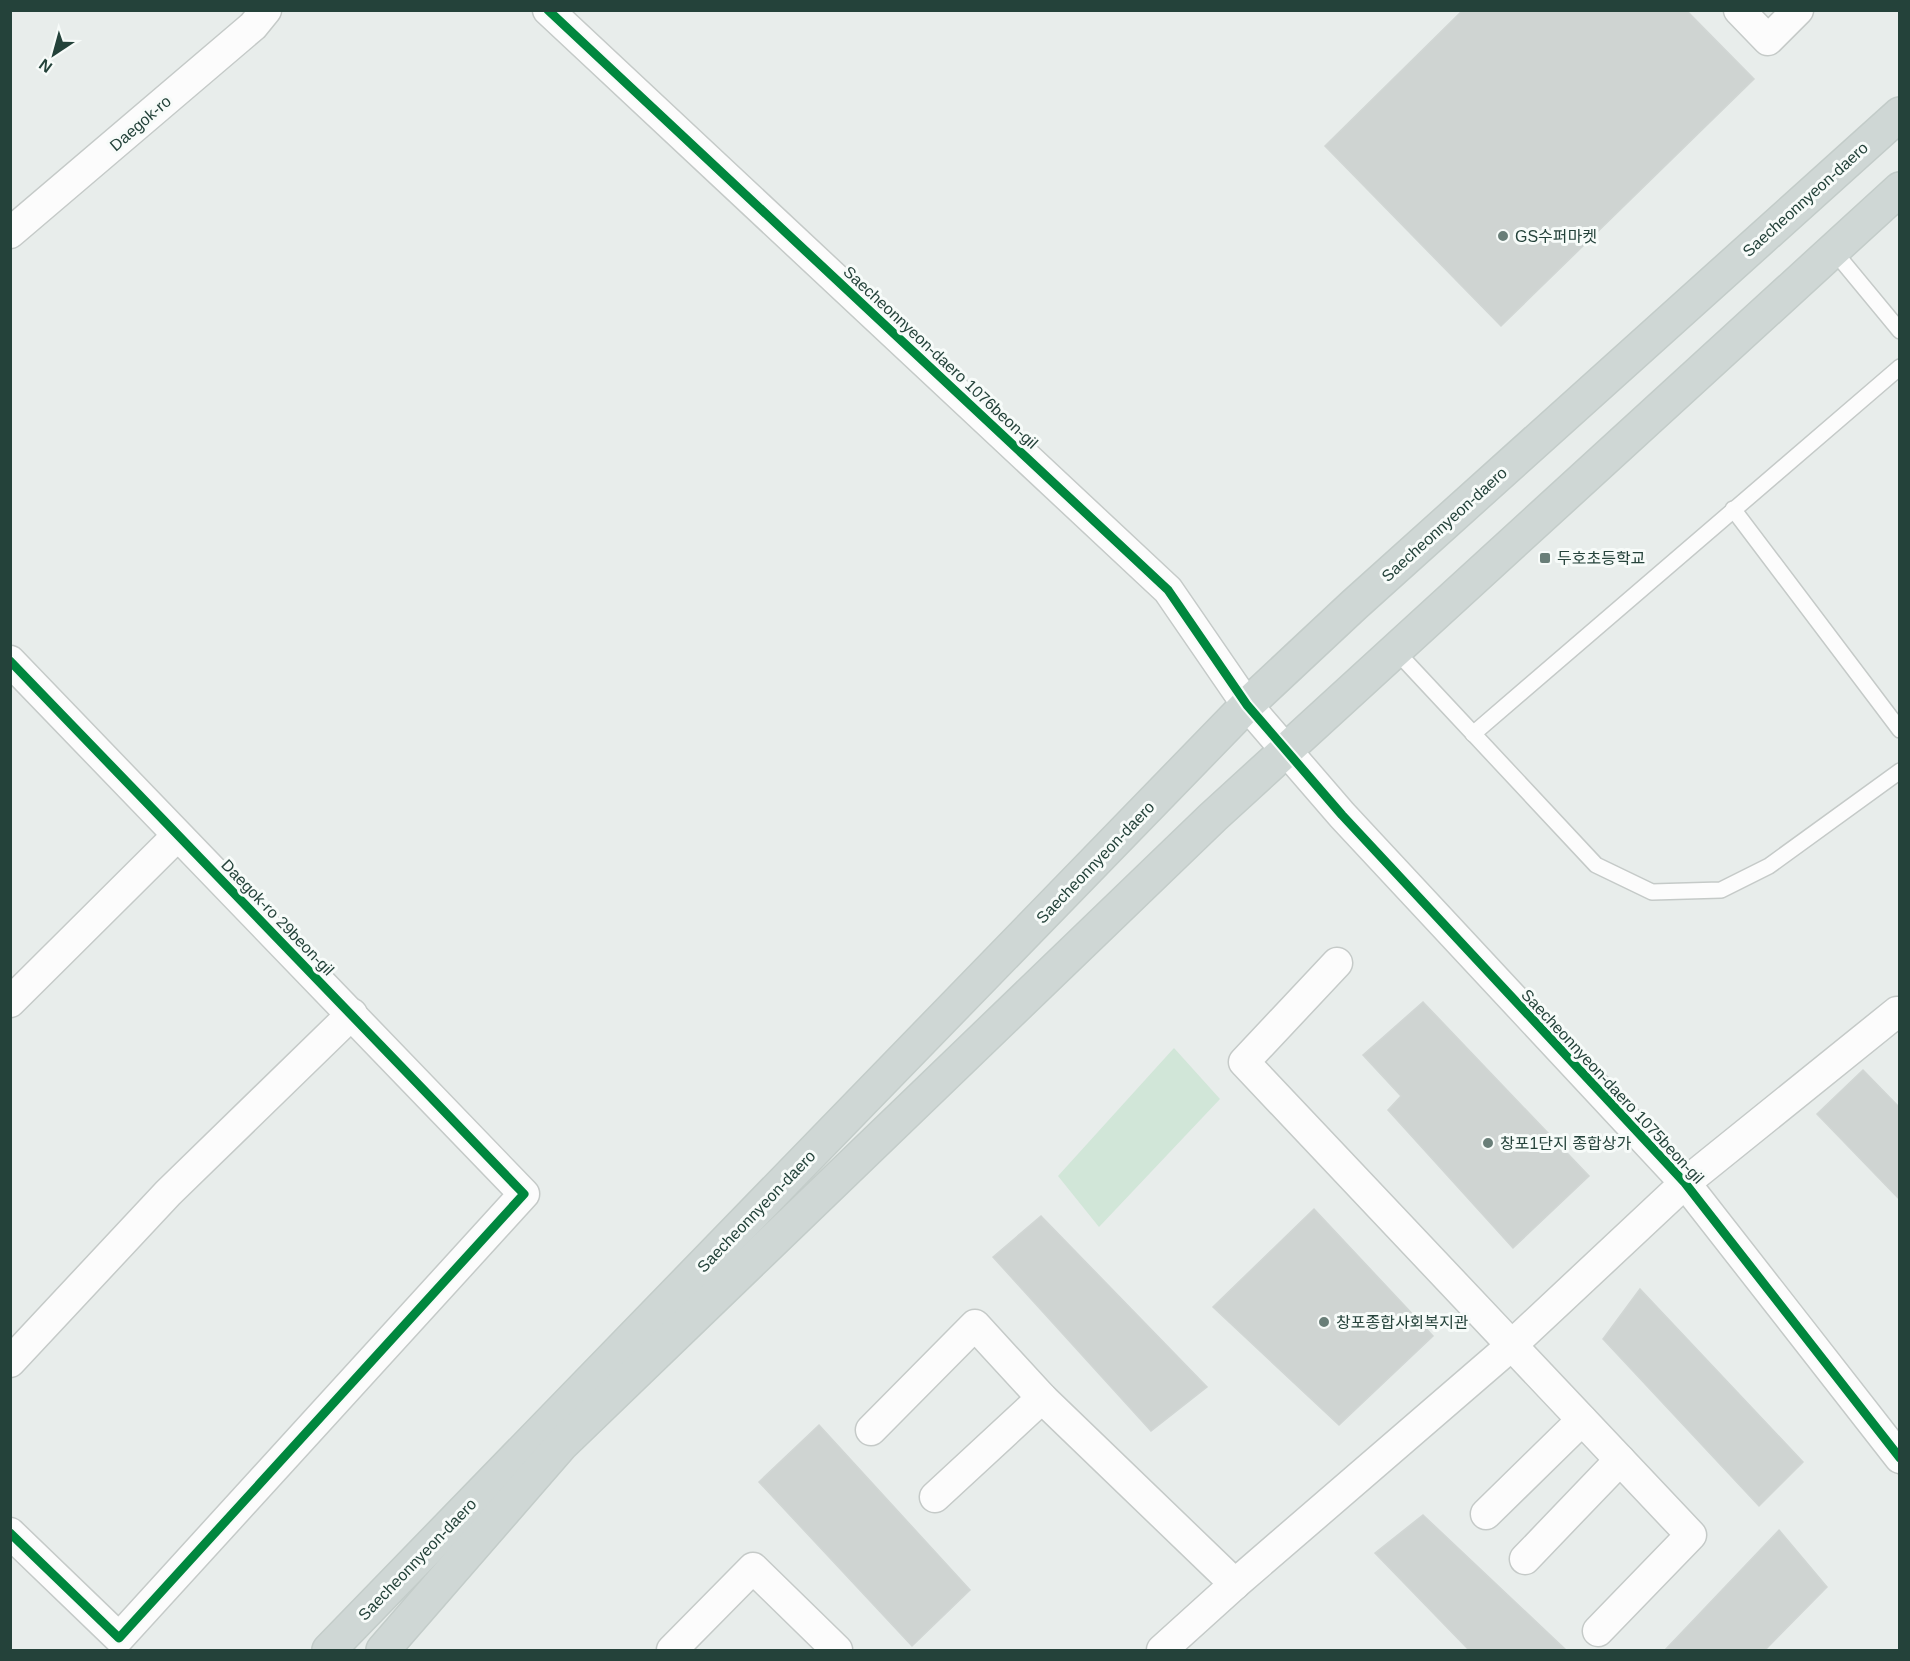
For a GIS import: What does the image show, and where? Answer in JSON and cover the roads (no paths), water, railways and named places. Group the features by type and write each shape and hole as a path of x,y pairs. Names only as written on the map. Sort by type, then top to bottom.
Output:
{"main road":[{"name":"Saecheonnyeon-daero","path":"329,1650 1247,705 1354,605 1899,114"},
{"name":"Saecheonnyeon-daero","path":"383,1650 562,1444 1213,817 1899,189"}],"street":[{"name":"Daegok-ro","path":"10,233 253,26 266,10"},
{"name":"Saecheonnyeon-daero 1076beon-gil","path":"548,10 1168,590 1247,705 1286,751"},
{"path":"1739,10 1768,40 1798,10"},
{"name":"Daegok-ro 29beon-gil","path":"10,661 524,1194 118,1638 10,1533"},
{"name":"Saecheonnyeon-daero 1075beon-gil","path":"1286,751 1342,815 1684,1183 1899,1458"},
{"path":"10,1002 177,836"},
{"path":"1337,963 1244,1062 1691,1535 1598,1631"},
{"path":"1162,1650 1512,1345 1684,1183 1898,1012"},
{"path":"10,1362 168,1193 352,1014"},
{"path":"871,1430 975,1325 1042,1398 1235,1584"},
{"path":"934,1497 1042,1398"},
{"path":"1486,1514 1582,1420"},
{"path":"1525,1559 1620,1460"},
{"path":"672,1650 753,1568 833,1649"}],"lane":[{"path":"1833,250 1899,331"},
{"path":"1473,734 1899,367"},
{"path":"1734,509 1899,730"},
{"path":"1396,651 1596,865 1652,892 1721,890 1769,866 1899,771"}],"place":[{"name":"GS수퍼마켓","path":"1503,236"},
{"name":"두호초등학교","path":"1545,558"},
{"name":"창포1단지 종합상가","path":"1488,1143"},
{"name":"창포종합사회복지관","path":"1324,1322"}]}
